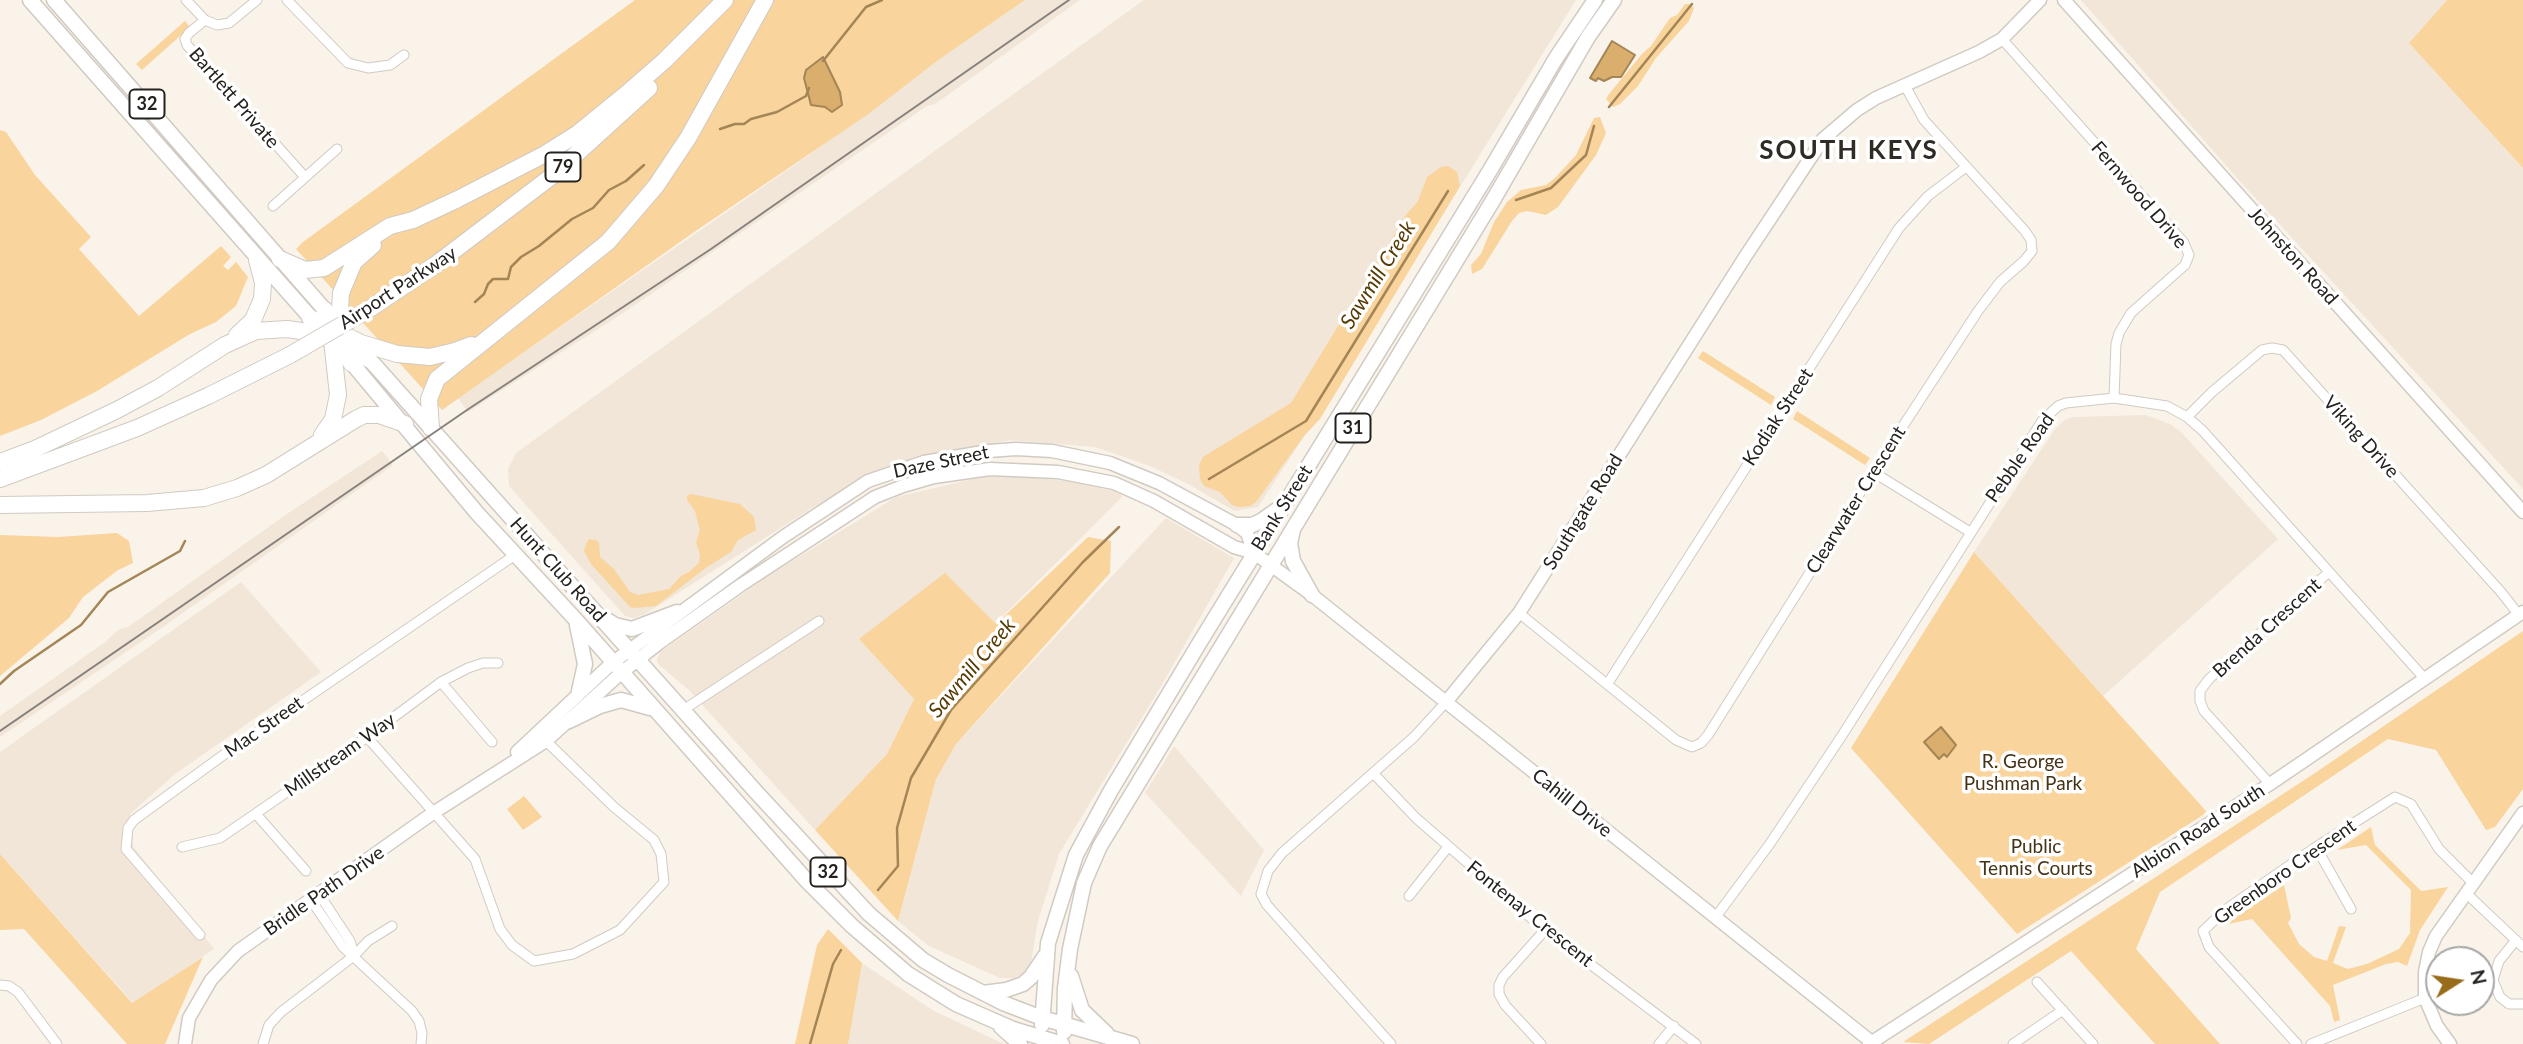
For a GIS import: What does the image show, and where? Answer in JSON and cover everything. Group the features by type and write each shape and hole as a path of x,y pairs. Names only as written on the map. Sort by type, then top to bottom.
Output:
{"highway":[{"path":"314,445 328,429 336,412 341,293 354,262 367,249 413,220 510,174 577,134 664,61 725,0"},
{"name":"Airport Parkway","path":"0,479 137,428 208,396 290,355 371,308 446,257 552,176 662,76 733,0"},
{"path":"431,428 429,400 436,379 608,242 656,186 688,138 765,0"},
{"path":"280,258 297,268 317,270 390,226 413,220"},
{"path":"225,345 253,320 260,306 263,291 257,260"},
{"path":"318,314 368,359"},
{"path":"0,462 74,432 143,396 225,345 248,334 276,329 339,335 397,355 430,357 467,347 506,324"},
{"path":"339,335 351,363"},
{"path":"0,505 159,503 204,498 237,488 265,475 341,426 364,415 379,415 405,424"}],"main road":[{"name":"32","path":"30,0 257,260 318,314"},
{"name":"32","path":"54,0 280,258 318,314"},
{"name":"Bank Street","path":"1043,1041 1041,1018 1046,955 1076,855 1254,553 1489,172 1556,58 1595,0"},
{"name":"Bank Street","path":"1064,1044 1068,964 1084,883 1100,846 1588,37 1615,0"},
{"path":"1489,172 1502,182"},
{"name":"Hunt Club Road","path":"368,359 869,914 905,946 941,971 983,993 1041,1018 1132,1044"},
{"name":"Hunt Club Road","path":"351,363 405,424 477,513 576,620 807,881 892,961 940,995 994,1022 1043,1041 1064,1044"},
{"path":"1237,526 1261,522 1284,504"},
{"path":"1295,522 1290,543 1293,561 1312,595"},
{"path":"599,615 615,625 632,629 677,612"},
{"path":"576,620 585,664 579,691"},
{"path":"1200,642 1216,654"},
{"path":"569,720 621,700 653,709"},
{"path":"1127,765 1142,776"},
{"path":"1069,875 1084,883"},
{"path":"892,961 905,946"},
{"path":"983,993 1006,990 1023,984 1046,955"},
{"path":"1068,964 1082,1010 1111,1038"},
{"path":"994,1022 1020,1044"}],"street":[{"path":"186,0 205,20 217,25 229,23 257,0"},
{"path":"287,0 348,63 368,68 390,65 404,55"},
{"name":"Southgate Road","path":"1391,1044 1267,905 1261,894 1268,871 1282,853 1414,737 1519,613 1745,257 1824,139 1857,110 1904,85 1979,52 2002,38 2040,0"},
{"name":"Johnston Road","path":"2064,0 2523,512"},
{"name":"Bartlett Private","path":"205,20 185,39 187,45 304,176"},
{"name":"Fernwood Drive","path":"2002,38 2184,243 2189,255 2185,265 2131,313 2119,333 2116,344 2114,398"},
{"name":"Clearwater Crescent","path":"1519,613 1676,740 1692,747 1701,743 1990,293 2032,251 2031,240 2025,231 1924,120 1904,85"},
{"path":"273,206 337,149"},
{"name":"Kodiak Street","path":"1608,683 1899,228 1928,196 1966,167"},
{"name":"Viking Drive","path":"2187,417 2212,392 2262,351 2272,348 2283,350 2521,614"},
{"name":"Pebble Road","path":"1715,918 1807,789 2042,421 2058,406 2066,403 2114,398 2167,405 2187,417 2203,431 2425,679"},
{"name":"Daze Street","path":"616,668 677,612 783,537 868,481 924,462 1016,449 1052,451 1110,463 1159,483 1237,526 1247,533 1254,553"},
{"path":"989,451 990,469"},
{"name":"Daze Street","path":"633,654 875,497 903,485 934,477 990,469 1058,472 1114,483 1177,513 1234,547 1254,553 1270,564"},
{"path":"1873,472 1970,532"},
{"path":"868,481 875,497"},
{"path":"1177,513 1185,497"},
{"path":"783,537 794,551"},
{"name":"Mac Street","path":"200,935 126,849 128,828 134,820 243,741 515,555"},
{"name":"Cahill Drive","path":"1270,564 1872,1043"},
{"name":"Brenda Crescent","path":"2270,784 2204,712 2200,691 2209,679 2329,572"},
{"name":"Albion Road South","path":"1872,1043 2270,784 2521,614"},
{"path":"683,710 820,621"},
{"name":"Millstream Way","path":"182,848 220,838 367,737 441,682 483,663 498,663"},
{"name":"Bridle Path Drive","path":"500,768 579,691 616,668"},
{"name":"Bridle Path Drive","path":"185,1044 189,1018 217,972 238,951 433,813 546,741 616,668"},
{"path":"441,682 492,742"},
{"path":"367,737 475,859 505,936 512,945 534,961 573,954 620,930 664,881 661,854 646,832 614,807 546,741"},
{"name":"Fontenay Crescent","path":"1373,773 1416,818 1545,930 1696,1044"},
{"name":"Greenboro Crescent","path":"2297,1044 2209,947 2203,931 2225,910 2316,846 2395,797 2411,804 2439,849 2469,888"},
{"path":"2432,946 2523,813"},
{"path":"256,814 306,871"},
{"path":"2316,846 2351,909"},
{"path":"1409,896 1448,847"},
{"path":"2469,888 2520,943 2499,961 2493,980 2500,997 2509,1004 2523,1004"},
{"path":"315,897 350,941 355,955 412,1010 419,1021 421,1044"},
{"path":"263,1044 269,1025 281,1012 355,955 368,941 392,926"},
{"path":"1541,1044 1506,1005 1499,994 1499,985 1545,930"},
{"path":"2312,1044 2425,998 2425,968"},
{"path":"2037,982 2093,1044"},
{"path":"0,985 9,986 18,992 57,1044"},
{"path":"2013,1044 2063,1010"},
{"path":"2433,1016 2450,1044"},
{"path":"1659,1044 1674,1026"}],"shaded area":[{"path":"1025,0 1080,0 935,104 927,106 623,313 468,412 458,398 812,153"},
{"path":"1144,0 1576,0 1324,406 1258,507 1235,511 1150,466 1095,447 1011,440 952,451 873,476 812,508 645,614 634,618 625,616 509,486 508,469 516,453"},
{"path":"2081,0 2447,0 2409,43 2523,168 2523,489 2238,179"},
{"path":"1612,41 1635,55 1621,77 1604,81 1598,78 1596,81 1590,78"},
{"path":"823,57 840,92 842,105 832,112 825,107 811,105 804,78 806,70"},
{"path":"2146,415 2170,424 2181,432 2278,539 2103,696 1974,552 2055,429 2065,420 2073,417"},
{"path":"382,451 393,465 160,629 0,737 0,716 104,643 118,630 128,627 284,516"},
{"path":"982,477 1068,481 1114,491 1123,496 995,624 859,639 914,699 887,754 815,830 690,691 658,664 660,652 768,576 896,497"},
{"path":"1166,518 1234,558 1160,688 1059,854 1038,921 1031,962 1025,972 1015,978 1000,978 929,946 898,921 936,778 956,744"},
{"path":"241,582 321,672 175,774 130,814 133,846 214,949 133,1003 0,854 0,752"},
{"path":"1941,727 1956,745 1947,757 1944,754 1939,759 1924,742"},
{"path":"1174,746 1264,850 1241,896 1145,793"},
{"path":"862,963 934,1011 1004,1044 844,1044 848,1015"}],"green space":[{"path":"635,0 1025,0 937,61 867,115 697,230 442,410 296,249"},
{"path":"2447,0 2523,0 2523,168 2409,43"},
{"path":"1685,4 1694,8 1689,21 1656,58 1638,86 1620,104 1613,107 1606,99 1609,94 1651,46 1670,18 1677,15"},
{"path":"185,21 190,27 142,70 136,64"},
{"path":"1600,117 1606,133 1596,155 1558,207 1546,215 1527,211 1519,213 1482,269 1472,274 1471,265 1481,254 1494,222 1507,202 1521,190 1546,185 1555,178 1576,155 1594,118"},
{"path":"0,130 6,132 35,175 91,237 79,249 139,316 221,246 231,257 223,266 228,270 236,262 248,277 236,306 216,322 190,334 97,391 41,420 0,436"},
{"path":"1448,166 1457,172 1460,186 1320,419 1304,436 1256,502 1250,506 1232,505 1220,492 1204,486 1200,479 1199,465 1203,457 1291,403 1406,215 1418,201 1427,177 1441,167"},
{"path":"1703,351 1775,397 1771,405 1698,358"},
{"path":"1797,411 1870,458 1865,465 1793,419"},
{"path":"691,494 740,504 754,517 756,530 738,540 731,552 656,606 630,607 591,564 584,551 587,542 589,539 599,543 600,557 614,569 630,592 638,595 669,589 699,563 700,555 696,542 700,530 695,511 687,500 687,496"},
{"path":"117,533 129,541 133,563 118,570 83,597 69,618 0,676 0,535 58,537"},
{"path":"1088,537 1111,541 1110,573 956,744 936,779 898,921 815,830 887,754 914,699 859,639 945,573 996,624"},
{"name":"R. George Pushman Park","path":"1974,552 2206,811 2017,934 1851,748"},
{"path":"2523,631 2523,789 2495,827 2486,830 2436,750 2388,739 2160,892 2136,949 2220,1044 2155,1044 2071,951 1929,1044 1903,1042 2312,775"},
{"path":"524,796 542,817 523,830 507,809"},
{"path":"2371,827 2375,845 2421,891 2448,887 2420,930 2407,966 2398,962 2386,964 2333,985 2340,1020 2334,1022 2330,1006 2252,919 2224,925 2284,885 2291,918 2288,923 2299,944 2314,957 2327,961 2339,926 2346,927 2333,963 2348,969 2367,964 2399,949 2410,933 2411,890 2366,845 2337,850"},
{"path":"0,854 132,1003 203,957 165,1044 127,1044 24,929 0,930"},
{"path":"828,929 862,963 848,1044 795,1044 817,945"}],"waterway":[{"path":"823,61 866,7 882,0"},
{"name":"Sawmill Creek","path":"1609,107 1692,4"},
{"path":"720,129 777,112 806,96 809,88"},
{"name":"Sawmill Creek","path":"1516,200 1551,188 1586,155 1594,126"},
{"path":"475,302 484,294 493,279 508,279 511,267 521,257 572,219 593,208 609,190 626,181 644,165"},
{"name":"Sawmill Creek","path":"1209,479 1306,421 1448,191"},
{"name":"Sawmill Creek","path":"878,890 898,866 897,828 911,778 951,710 1083,562 1119,527"},
{"path":"0,684 14,671 81,625 108,592 180,551 185,541"},
{"name":"Sawmill Creek","path":"810,1044 833,964 841,950"}],"tram line":[{"path":"0,731 467,410 711,249 1069,0"}],"district":[{"name":"SOUTH KEYS","path":"1849,151"}],"park label":[{"name":"Public Tennis Courts","path":"2036,858"}]}
